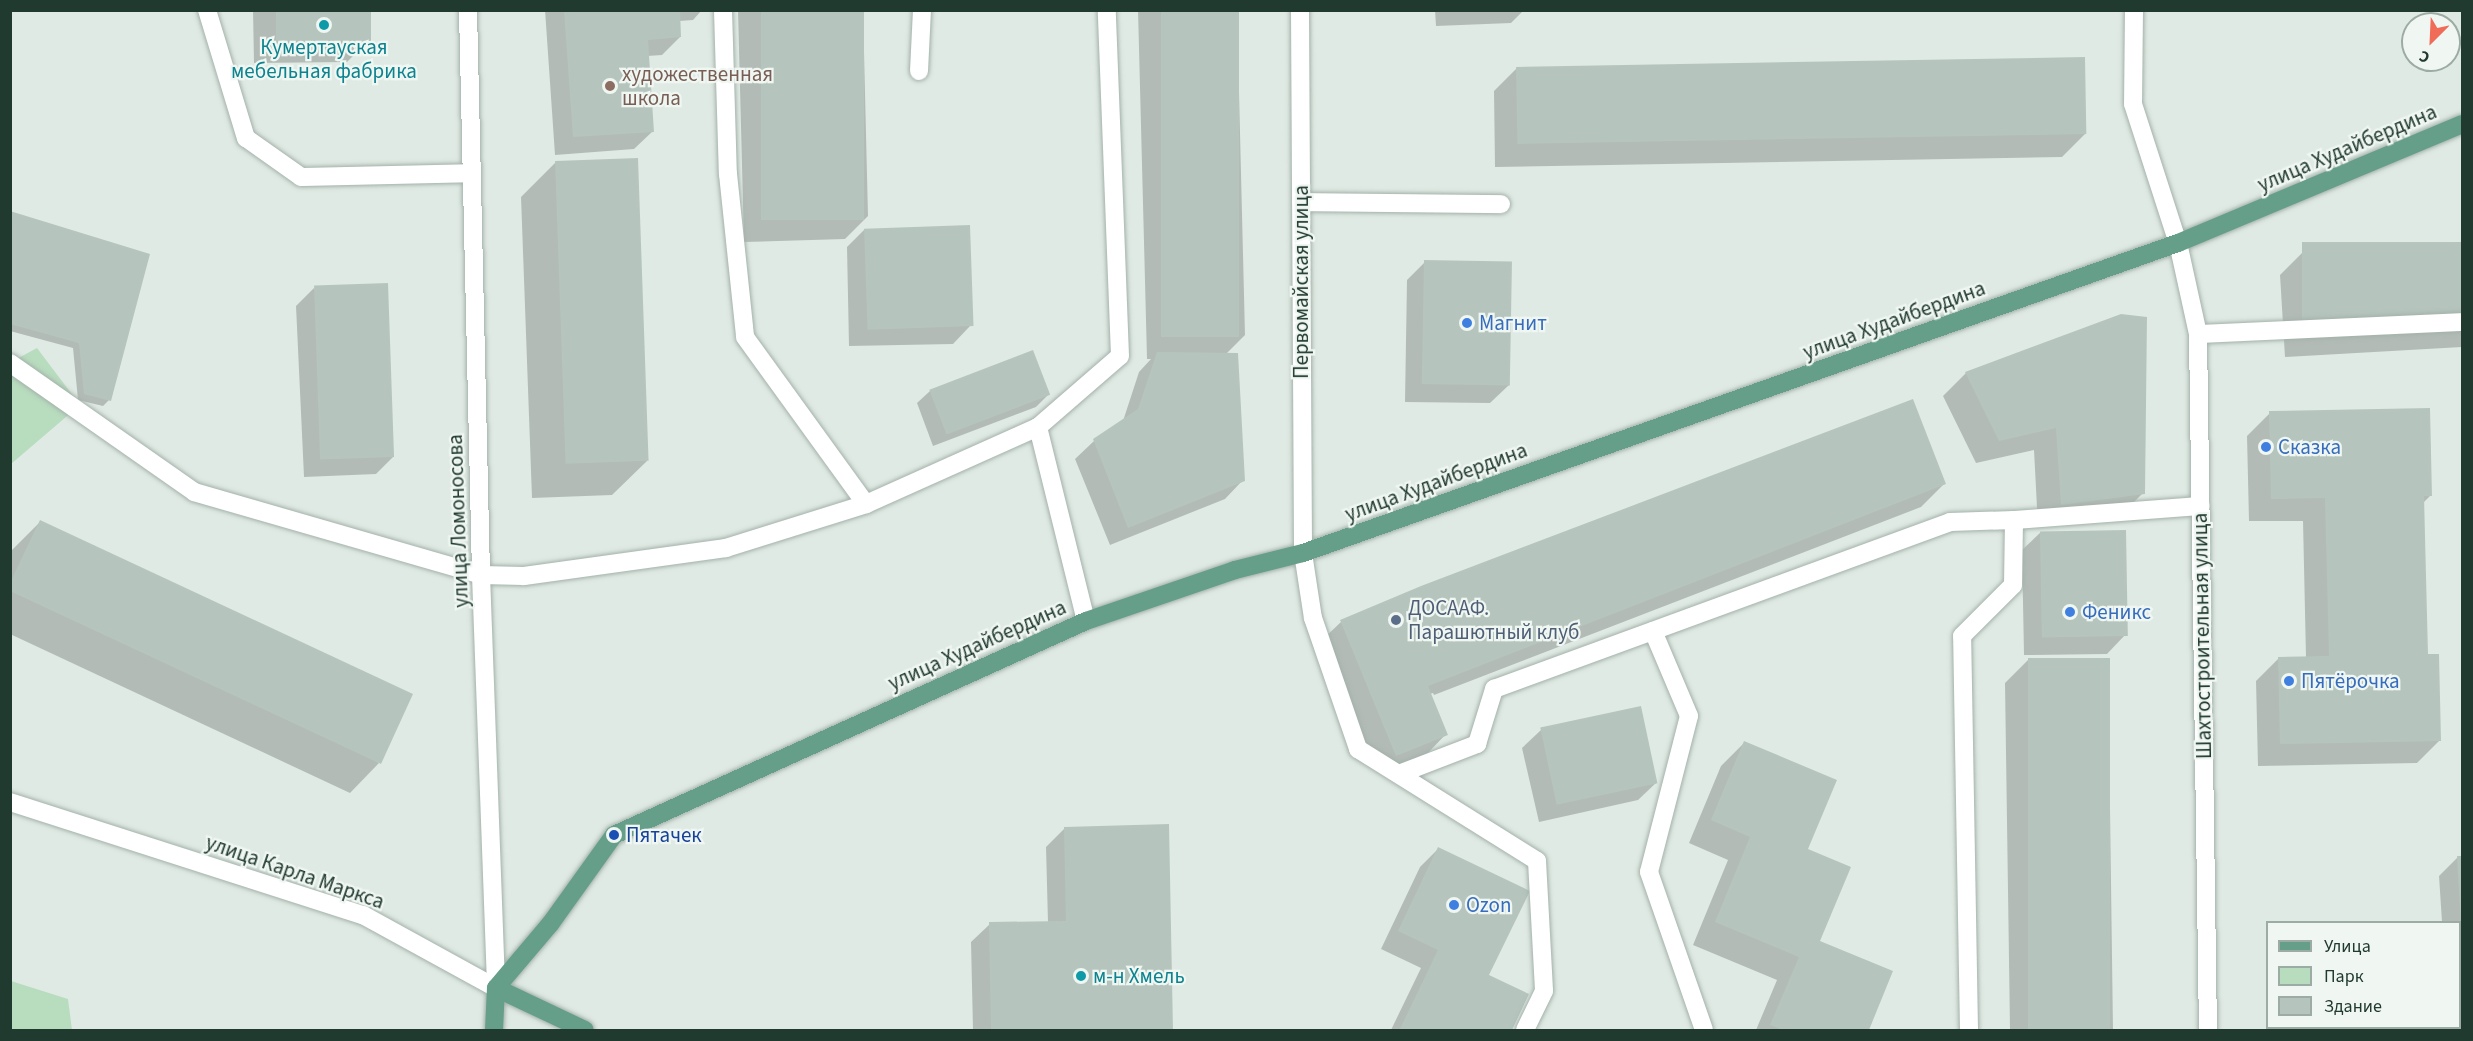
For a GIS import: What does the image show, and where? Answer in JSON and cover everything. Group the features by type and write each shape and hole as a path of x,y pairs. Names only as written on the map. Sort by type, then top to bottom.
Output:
{"main road":[{"name":"улица Худайбердина","path":"496,988 551,922 614,835 1086,621 1235,570 1303,553 2178,243 2463,124"},
{"name":"улица Ломоносова","path":"494,1030 496,988"},
{"name":"улица Карла Маркса","path":"496,988 585,1030"}],"street":[{"path":"207,10 246,138 300,177 471,173"},
{"name":"улица Ломоносова","path":"468,10 482,575 496,988"},
{"path":"723,10 728,174 745,337 866,504"},
{"path":"919,71 922,10"},
{"path":"10,363 194,492 482,575 524,576 726,548 866,504 1038,428 1120,356 1107,10"},
{"name":"Первомайская улица","path":"1300,10 1303,553 1313,618 1358,749 1537,861 1544,991 1525,1030"},
{"name":"Шахтостроительная улица","path":"2134,10 2133,104 2178,243 2198,334 2208,1030"},
{"path":"1301,202 1500,204"},
{"path":"2198,334 2463,322"},
{"path":"1038,428 1086,621"},
{"path":"1399,774 1477,744 1494,689 1950,522 2014,520 2200,506"},
{"path":"1969,1030 1962,636 2013,585 2014,520"},
{"path":"1653,631 1689,716 1648,872 1704,1030"},
{"name":"улица Карла Маркса","path":"10,802 363,915 496,988"}],"green space":[{"path":"37,348 80,405 11,464 11,362"},
{"path":"11,981 68,999 72,1030 11,1030"}],"building":[{"name":"Кумертауская мебельная фабрика","path":"276,10 371,10 371,41 276,41"},
{"name":"художественная школа","path":"564,10 680,10 681,37 648,40 654,132 573,137"},
{"path":"761,10 864,10 864,220 761,220"},
{"path":"1161,10 1239,10 1239,337 1161,337"},
{"path":"2085,57 2086,134 1517,144 1516,67"},
{"path":"638,158 649,461 566,464 555,161"},
{"path":"10,211 150,254 111,401 84,394 79,343 10,324"},
{"path":"970,225 974,326 868,330 864,229"},
{"path":"2302,242 2462,242 2462,326 2302,326"},
{"name":"Магнит","path":"1424,260 1512,262 1510,386 1422,384"},
{"path":"388,283 394,457 320,459 314,286"},
{"path":"2121,314 2147,317 2145,494 2061,505 2056,428 1999,441 1965,372"},
{"path":"1033,350 1050,395 947,435 929,390"},
{"path":"1157,352 1238,353 1245,481 1128,528 1093,439 1138,409"},
{"path":"1913,399 1946,484 1428,686 1448,735 1396,756 1340,620 1421,586"},
{"path":"2430,408 2432,496 2424,496 2428,654 2439,654 2441,741 2280,744 2278,657 2329,656 2325,498 2271,499 2269,411"},
{"path":"40,520 413,694 381,764 10,591 10,583"},
{"path":"2126,530 2128,636 2042,637 2040,532"},
{"path":"2028,658 2110,658 2110,1030 2028,1030"},
{"path":"1641,706 1657,783 1557,805 1540,727"},
{"path":"1744,741 1837,780 1808,849 1851,867 1820,941 1893,971 1869,1030 1783,1030 1770,1025 1799,957 1715,922 1750,837 1711,820"},
{"name":"м-н Хмель","path":"1169,824 1173,1030 991,1030 989,922 1066,921 1064,827"},
{"path":"1438,847 1530,891 1489,975 1529,994 1512,1030 1400,1029 1438,950 1398,931"},
{"path":"2457,856 2462,856 2462,924"}],"place":[{"name":"Кумертауская мебельная фабрика","path":"324,25"},
{"name":"художественная школа","path":"610,86"},
{"name":"Магнит","path":"1467,323"},
{"name":"Сказка","path":"2266,447"},
{"name":"Феникс","path":"2070,612"},
{"name":"ДОСААФ. Парашютный клуб","path":"1396,620"},
{"name":"Пятёрочка","path":"2289,681"},
{"name":"Пятачек","path":"614,835"},
{"name":"Ozon","path":"1454,905"},
{"name":"м-н Хмель","path":"1081,976"}]}
